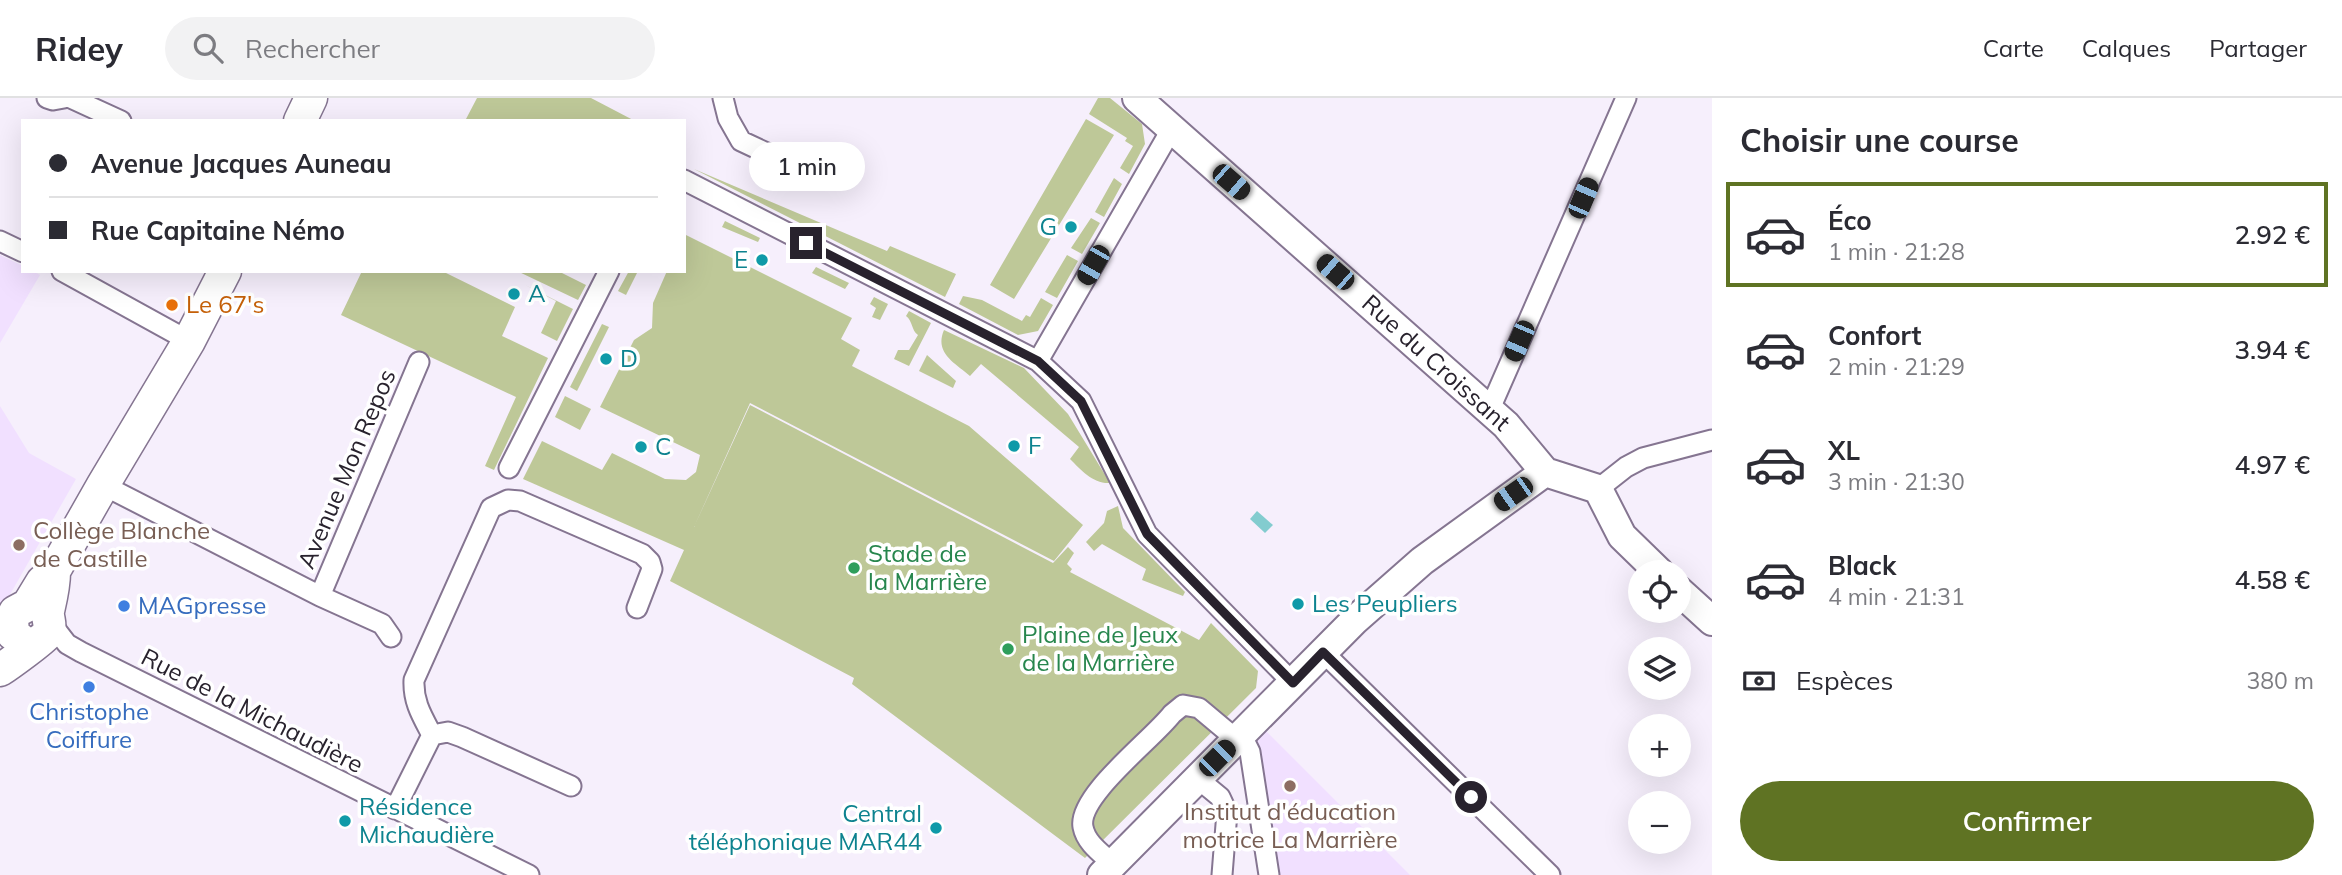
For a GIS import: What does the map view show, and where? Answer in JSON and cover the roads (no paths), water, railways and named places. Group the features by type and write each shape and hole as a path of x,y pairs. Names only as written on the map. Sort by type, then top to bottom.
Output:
{"main road":[{"path":"301,119 311,98"},
{"path":"0,670 35,632 42,582 54,571 189,341 224,273"}],"street":[{"path":"58,98 116,119"},
{"path":"723,98 728,118 741,141 773,156"},
{"name":"Rue du Croissant","path":"1137,98 1520,439 1545,472"},
{"path":"1489,411 1626,98"},
{"path":"1038,361 1171,130"},
{"path":"686,181 1038,361 1081,401 1147,534 1293,683"},
{"path":"0,241 21,251"},
{"path":"66,273 189,341"},
{"path":"509,468 608,273"},
{"name":"Avenue Mon Repos","path":"320,596 419,362"},
{"path":"1598,489 1626,467 1643,458 1712,440"},
{"path":"1269,875 1250,752 1239,736 1199,708 1183,705 1172,714 1095,792 1086,809 1082,825 1088,842 1107,870 1197,778 1239,736 1293,683 1355,620 1422,561 1545,472 1598,489 1622,536 1647,560"},
{"name":"Avenue Mon Repos","path":"103,485 320,596 382,624 391,637"},
{"path":"432,735 419,713 413,694 414,680 491,508 508,500 520,501 642,554 650,562 652,569 637,608"},
{"path":"1691,602 1712,621"},
{"name":"Rue de la Michaudière","path":"35,632 528,875"},
{"path":"1323,652 1550,875"},
{"path":"432,735 448,732 462,737 571,786"},
{"path":"395,809 432,735"},
{"path":"1197,778 1220,797 1227,812 1222,875"}],"water":[{"path":"1257,511 1273,525 1265,533 1250,519"}],"place":[{"name":"G","path":"1071,227"},
{"name":"E","path":"762,260"},
{"name":"A","path":"514,294"},
{"name":"Le 67's","path":"172,305"},
{"name":"D","path":"606,359"},
{"name":"F","path":"1014,446"},
{"name":"C","path":"641,447"},
{"name":"Collège Blanche de Castille","path":"19,545"},
{"name":"Stade de la Marrière","path":"854,568"},
{"name":"Les Peupliers","path":"1298,604"},
{"name":"MAGpresse","path":"124,606"},
{"name":"Plaine de Jeux de la Marrière","path":"1008,649"},
{"name":"Christophe Coiffure","path":"89,687"},
{"name":"Institut d'éducation motrice La Marrière","path":"1290,786"},
{"name":"Résidence Michaudière","path":"345,821"},
{"name":"Central téléphonique MAR44","path":"936,828"}]}
